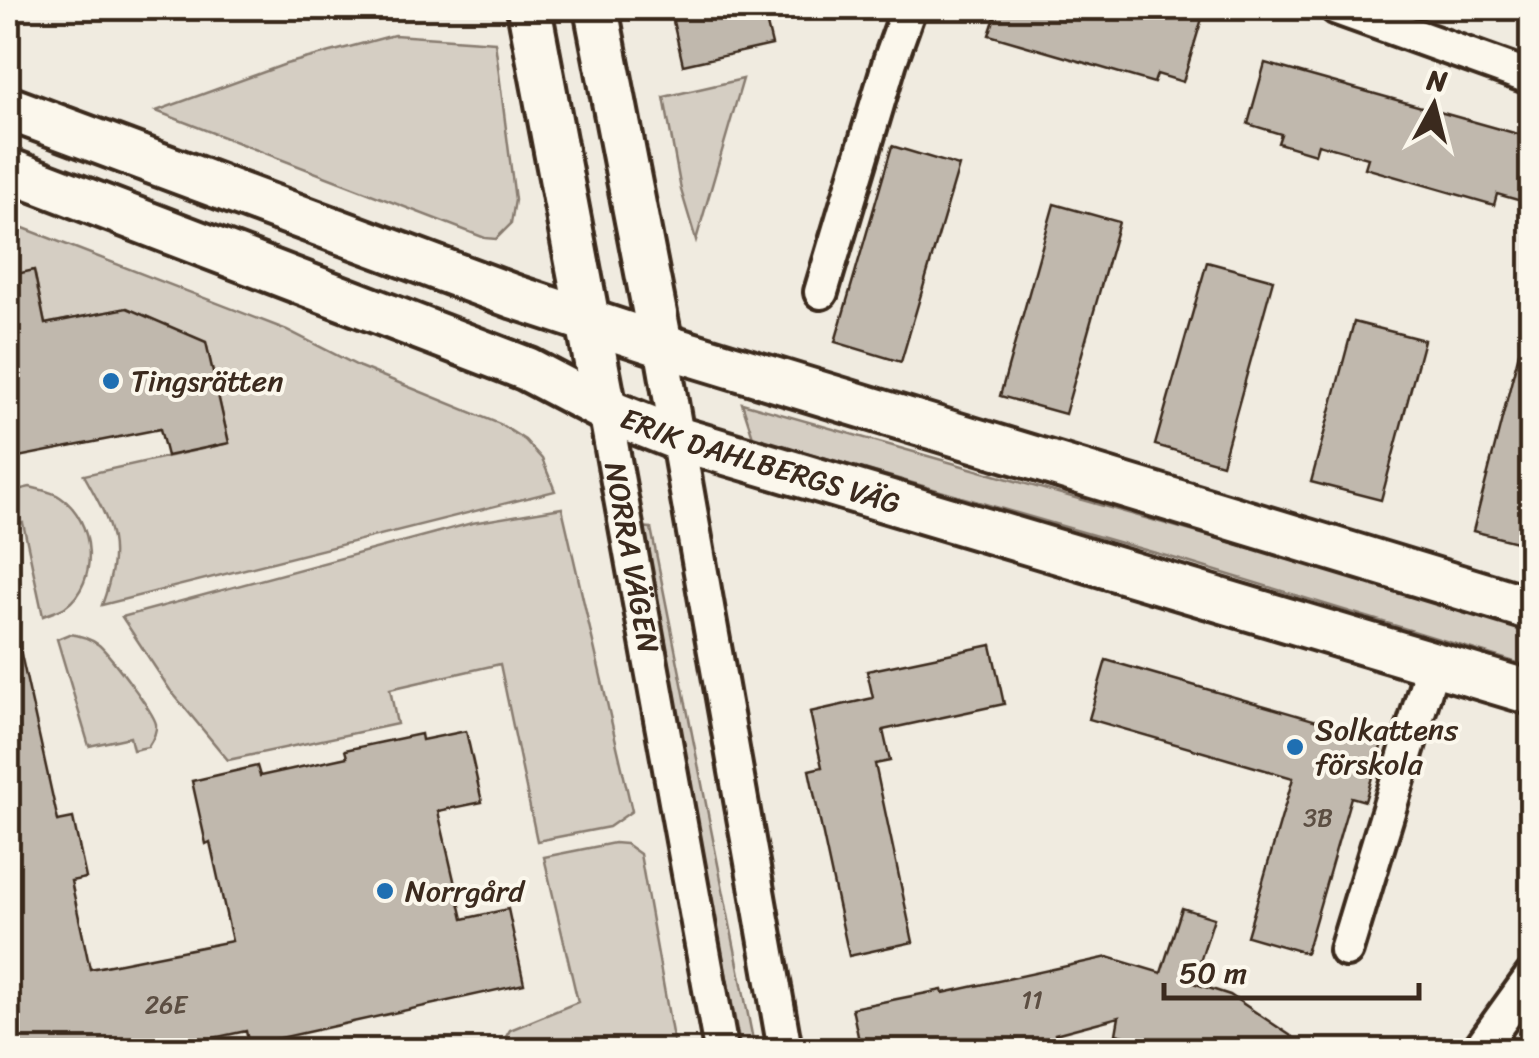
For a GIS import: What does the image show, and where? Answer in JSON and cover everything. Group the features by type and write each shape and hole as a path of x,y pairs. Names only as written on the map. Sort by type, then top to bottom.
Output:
{"main road":[{"name":"NORRA VÄGEN","path":"529,8 605,410"},
{"path":"596,8 661,346"},
{"path":"8,108 515,297 661,346 1532,609"},
{"name":"ERIK DAHLBERGS VÄG","path":"8,170 527,368 605,410 676,438 1532,693"}],"street":[{"path":"821,292 909,8"},
{"path":"1337,8 1532,78"},
{"path":"661,346 785,1050"},
{"name":"NORRA VÄGEN","path":"605,410 721,1050"},
{"path":"1346,950 1433,664"},
{"path":"1479,1050 1532,976"}],"shaded area":[{"path":"394,35 495,42 515,200 511,224 496,239 156,111 286,64"},
{"path":"743,79 696,240 681,190 664,97"},
{"path":"8,222 287,330 360,367 500,424 525,440 542,459 555,491 102,605 112,567 112,537 84,475 229,443 206,343 127,308 45,324 34,271 8,276"},
{"path":"742,403 1531,628 1531,667 1187,562 753,437"},
{"path":"30,487 57,495 72,507 89,551 84,583 76,596 65,607 43,616 23,523 8,526 8,492"},
{"path":"562,508 632,811 609,827 537,841 500,664 390,689 397,724 228,760 170,690 122,617 472,523"},
{"path":"639,527 651,528 755,1050 741,1050"},
{"path":"69,634 99,645 140,696 156,724 148,747 133,750 130,737 89,746 57,639"},
{"path":"626,844 640,854 675,1050 498,1050 510,1030 578,1002 544,857"}],"building":[{"path":"670,8 763,8 772,45 683,65"},
{"path":"998,8 1177,8 1203,15 1183,82 1157,74 1154,83 989,35"},
{"path":"1265,63 1532,138 1532,204 1497,194 1494,205 1365,168 1368,158 1318,144 1315,154 1278,143 1281,134 1248,124"},
{"path":"892,146 959,166 901,362 835,342"},
{"path":"1054,204 1119,222 1065,414 1000,396"},
{"path":"1207,262 1273,280 1222,464 1155,445"},
{"name":"Tingsrätten","path":"34,270 45,324 127,308 206,342 229,443 167,456 160,429 8,459 8,276"},
{"path":"1354,322 1424,340 1381,500 1311,482"},
{"path":"1522,341 1532,342 1532,546 1473,531"},
{"name":"Norrgård","path":"19,645 58,821 73,818 86,878 71,881 90,969 232,941 192,781 257,766 260,776 347,757 345,750 421,734 422,740 466,731 482,802 438,811 463,919 508,909 524,984 249,1045 246,1031 185,1044 187,1050 8,1050 8,646"},
{"path":"991,645 1004,704 883,730 890,761 875,764 913,942 849,956 809,770 822,767 810,712 873,698 867,671"},
{"path":"1106,660 1383,740 1365,801 1351,797 1306,953 1247,936 1293,778 1089,719"},
{"path":"1182,908 1214,918 1193,983 1230,995 1312,1050 1128,1050 1132,1038 1116,1034 1119,1017 1055,1034 1057,1043 1017,1050 1017,1041 977,1050 861,1050 852,1008 942,990 943,993 1108,957 1161,973"}],"place":[{"name":"Tingsrätten","path":"111,381"},
{"name":"Solkattens förskola","path":"1295,747"},
{"name":"Norrgård","path":"385,891"}]}
